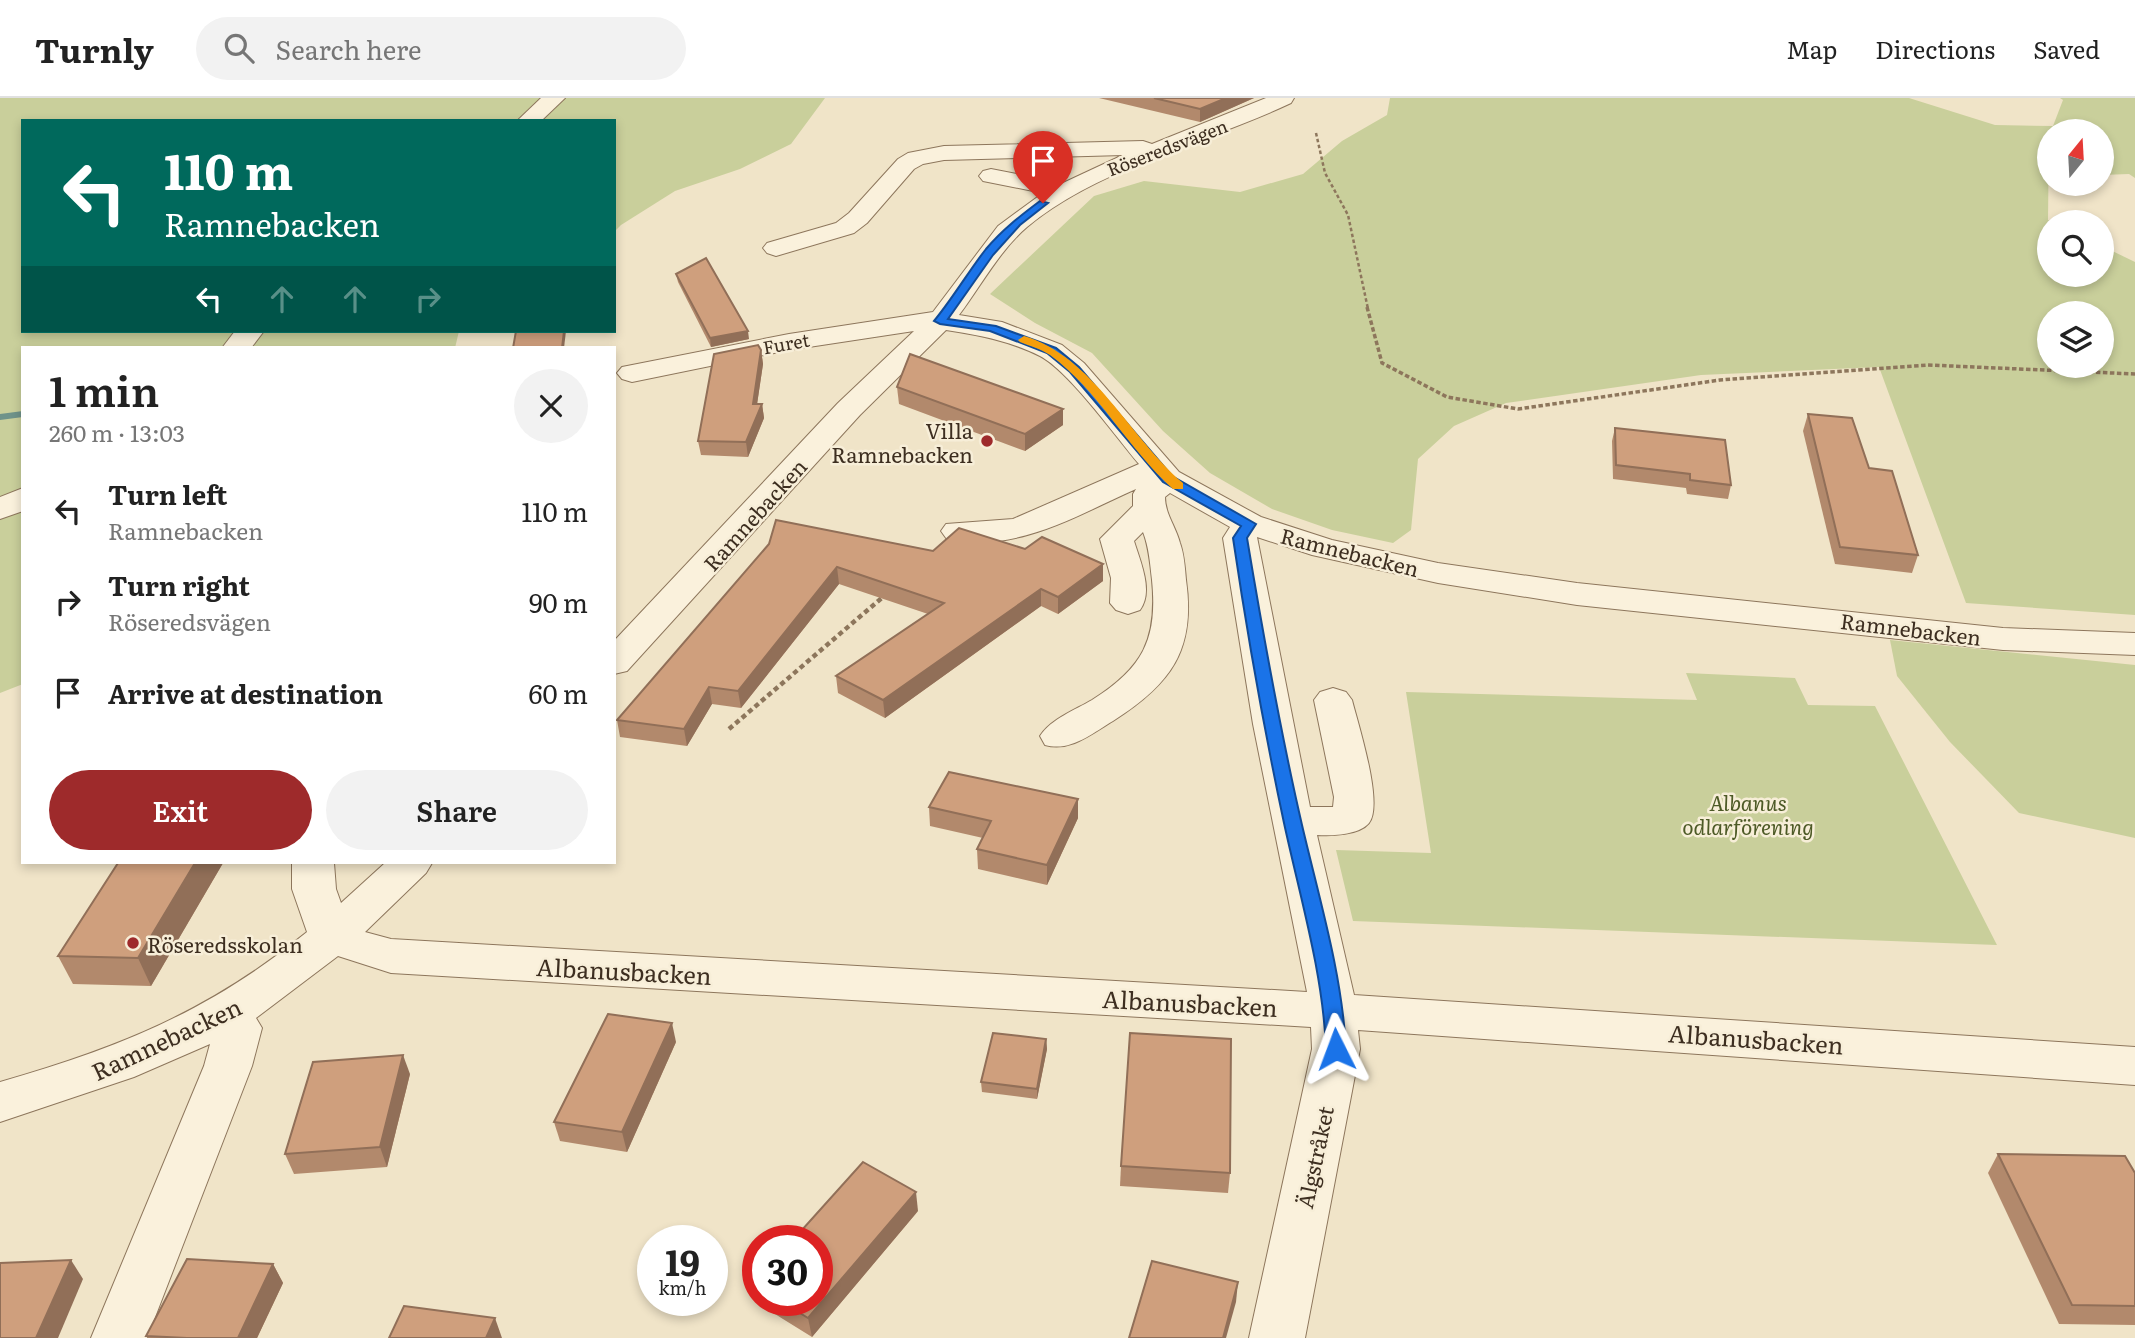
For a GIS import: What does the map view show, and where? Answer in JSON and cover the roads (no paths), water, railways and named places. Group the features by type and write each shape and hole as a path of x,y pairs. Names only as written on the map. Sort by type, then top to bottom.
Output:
{"street":[{"path":"530,119 554,98"},
{"name":"Röseredsvägen","path":"940,321 953,307 989,253 1016,223 1043,203 1115,166 1206,134 1283,98"},
{"path":"776,248 845,228 858,218 906,164 928,154 1121,147 1160,151"},
{"path":"991,176 1068,191"},
{"name":"Furet","path":"632,373 789,342 929,320 940,321"},
{"name":"Ramnebacken","path":"616,661 849,410 940,321 992,328 1052,351 1074,369 1162,473 1249,524 1324,548 1438,573 1577,594 2003,639 2135,644"},
{"path":"1059,736 1125,696 1152,669 1165,649 1170,629 1165,546 1148,504 1149,494 1162,473"},
{"path":"958,531 1006,531 1025,526 1162,473"},
{"path":"0,509 21,499"},
{"path":"1128,603 1128,578 1117,539 1141,515 1150,510"},
{"name":"Älgstråket","path":"1249,524 1240,538 1292,819 1335,1011 1336,1049 1277,1338"},
{"path":"1292,819 1345,820 1353,815 1354,797 1333,700"},
{"path":"313,864 314,889 331,938"},
{"name":"Ramnebacken","path":"0,1102 76,1079 156,1048 229,1013 331,938 410,864"},
{"name":"Albanusbacken","path":"331,938 391,956 1335,1011 2135,1066"},
{"path":"119,1338 228,1066 238,1028 229,1013"}],"waterway":[{"path":"0,417 21,414"}],"place":[{"name":"Villa Ramnebacken","path":"987,441"},
{"name":"Röseredsskolan","path":"133,943"}],"park label":[{"name":"Albanus odlarförening","path":"1748,813"}]}
